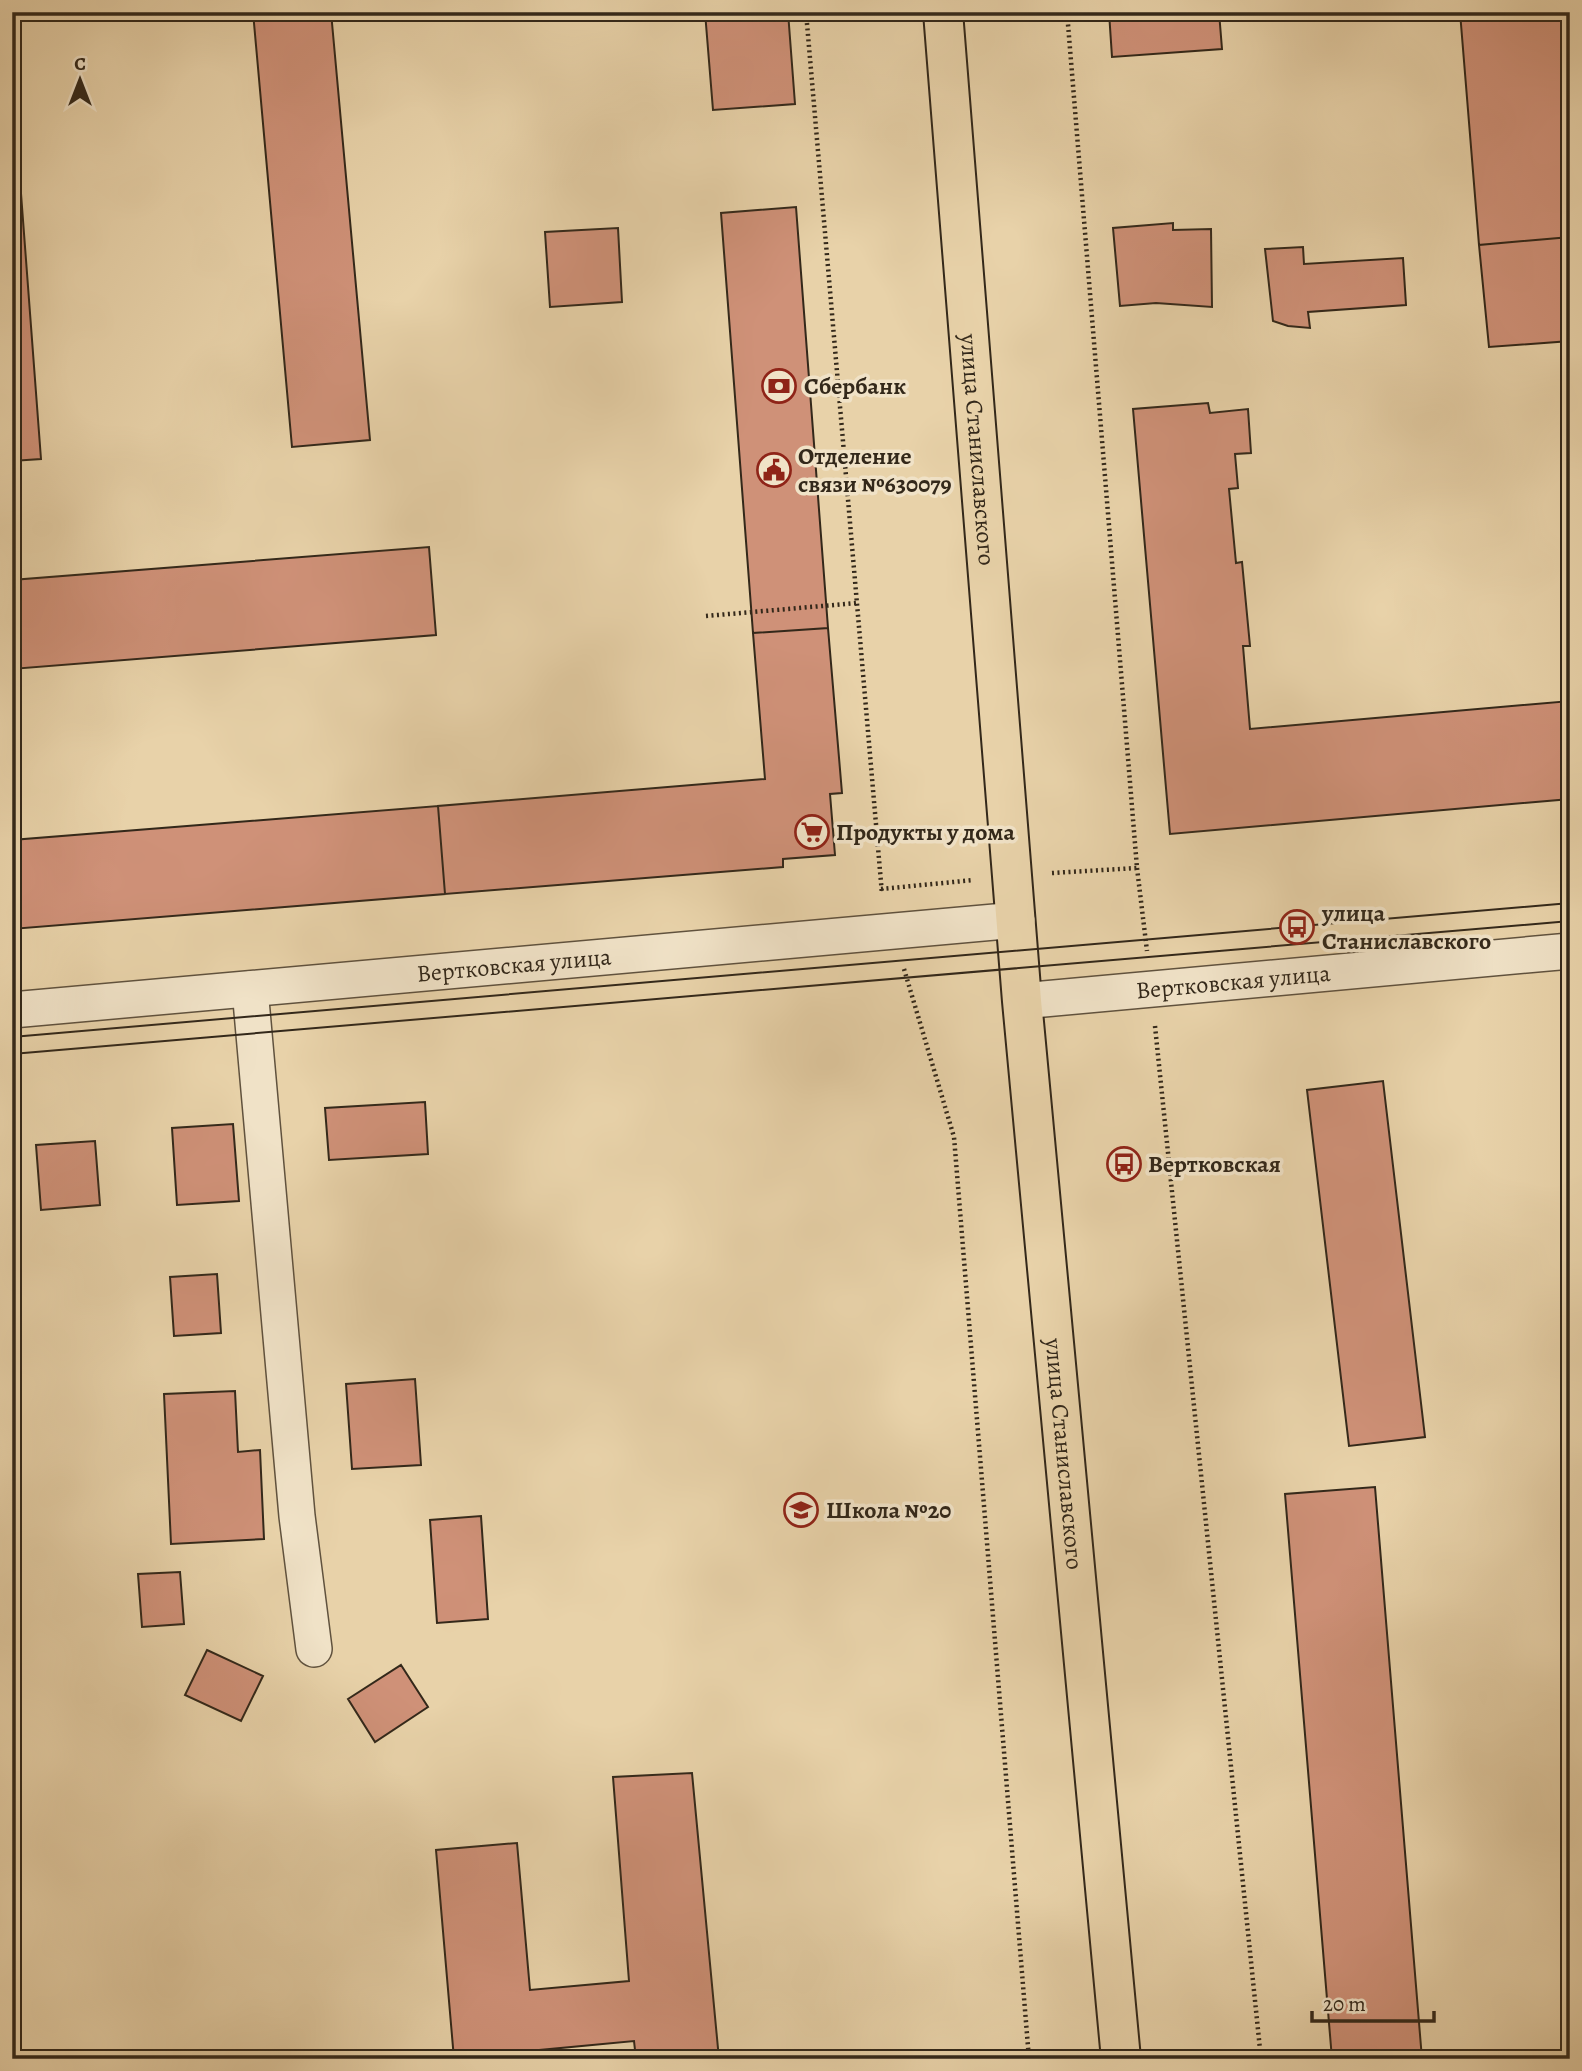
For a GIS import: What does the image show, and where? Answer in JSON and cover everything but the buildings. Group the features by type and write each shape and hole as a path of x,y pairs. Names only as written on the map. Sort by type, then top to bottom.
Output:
{"main road":[{"name":"улица Станиславского","path":"943,12 1022,1001 1121,2059"}],"street":[{"name":"Вертковская улица","path":"12,1010 1017,920"},
{"name":"Вертковская улица","path":"1022,1001 1570,951"},
{"path":"250,989 297,1517 314,1648"}],"path":[{"path":"806,12 881,889 954,1137 1028,2059"},
{"path":"1067,12 1137,868 1170,1150 1261,2059"},
{"path":"706,616 857,603"},
{"path":"881,889 1013,876 1137,868"}],"tram line":[{"path":"12,1037 1570,903"},
{"path":"12,1054 1570,921"}],"place":[{"name":"Сбербанк","path":"779,386"},
{"name":"Отделение связи №630079","path":"774,470"},
{"name":"Продукты у дома","path":"812,832"},
{"name":"улица Станиславского","path":"1297,927"},
{"name":"Вертковская","path":"1124,1164"},
{"name":"Школа №20","path":"801,1510"}]}
